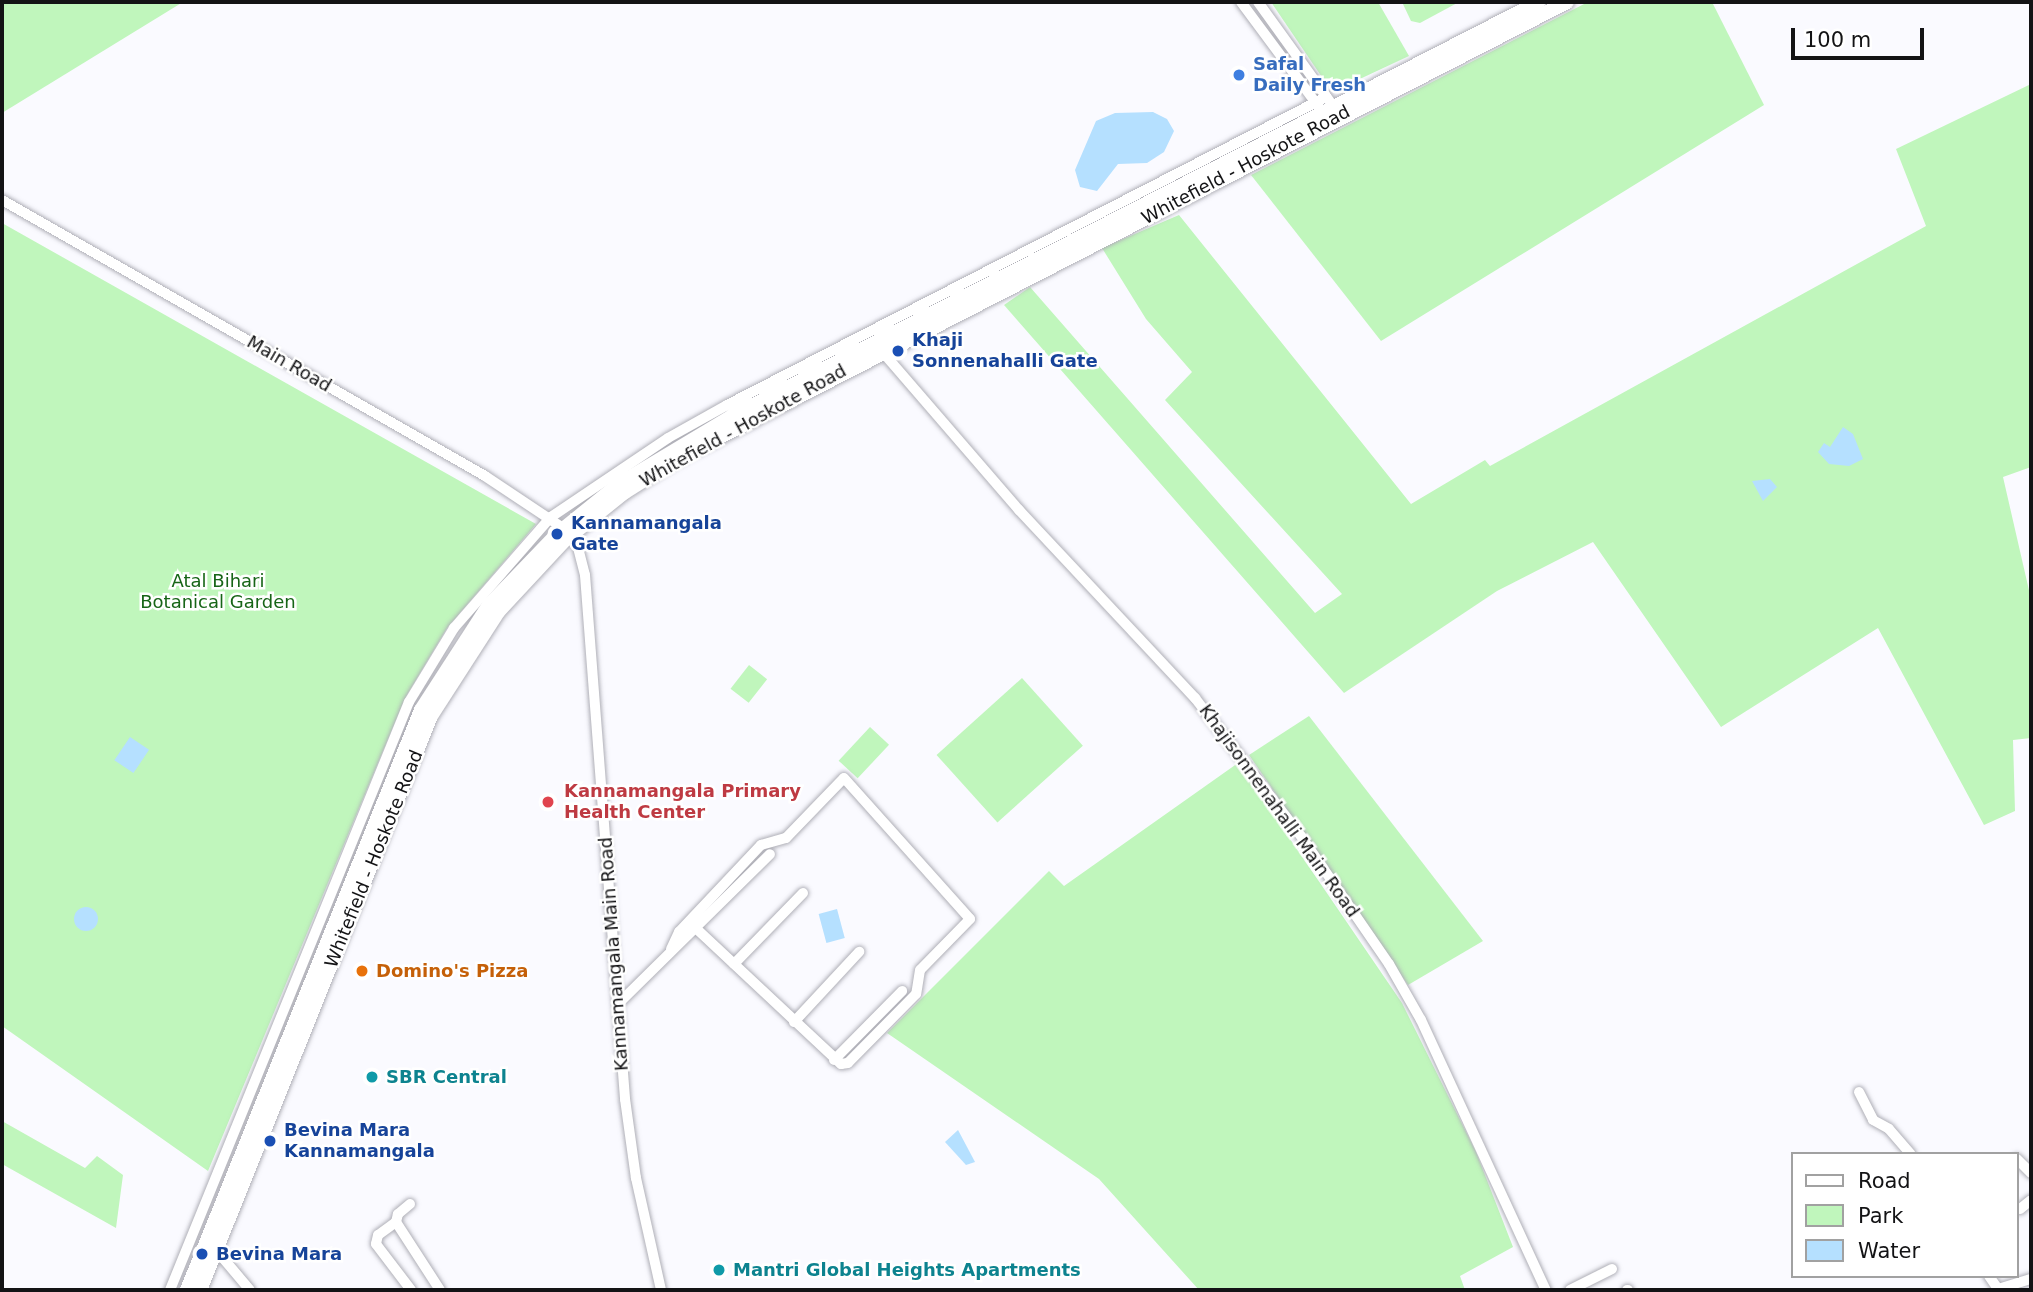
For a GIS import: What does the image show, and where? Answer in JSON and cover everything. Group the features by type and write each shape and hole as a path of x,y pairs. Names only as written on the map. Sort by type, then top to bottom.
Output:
{"main road":[{"name":"Whitefield - Hoskote Road","path":"187,1290 421,710 489,606 569,530 678,458 879,347 1328,109 1539,2"},
{"name":"Whitefield - Hoskote Road","path":"1328,109 1567,2"},
{"name":"Whitefield - Hoskote Road","path":"200,1290 431,716 498,612 569,530"}],"street":[{"path":"1241,2 1274,46 1328,109"},
{"path":"1258,2 1328,109"},
{"path":"1274,46 1284,38"},
{"path":"170,1290 409,702 454,628 551,517 668,438 867,330 1328,109"},
{"name":"Main Road","path":"2,200 551,517 569,530"},
{"name":"Khajisonnenahalli Main Road","path":"867,330 1019,510 1195,698 1300,836 1389,964 1421,1020 1546,1290"},
{"name":"Kannamangala Main Road","path":"569,530 581,547 585,575 619,1003 636,1178 661,1290"},
{"path":"671,949 679,932 761,845 786,838 844,778 970,919 920,970 916,994 848,1063 834,1060 698,930"},
{"path":"619,1003 671,949 698,930 770,854"},
{"path":"734,964 803,893"},
{"path":"794,1022 859,953"},
{"path":"834,1060 902,990"},
{"path":"1859,1092 1873,1120 1889,1129 1910,1152"},
{"path":"2019,1161 2031,1174"},
{"path":"2020,1209 2031,1200"},
{"path":"410,1204 396,1222 378,1235 376,1244 411,1290"},
{"path":"396,1222 440,1290"},
{"path":"217,1251 250,1290"},
{"path":"1570,1290 1612,1269"},
{"path":"1990,1278 1998,1289 2031,1279"}],"green space":[{"path":"2,2 183,2 2,113"},
{"path":"1271,2 1378,2 1409,56 1332,92"},
{"path":"1402,2 1459,2 1420,23 1411,21"},
{"path":"1588,2 1712,2 1764,105 1381,341 1251,175"},
{"path":"2031,84 2031,467 2003,477 2031,599 2031,738 2013,740 2015,811 1984,825 1878,628 1721,727 1593,542 1497,591 1344,693 1004,305 1030,287 1315,613 1342,594 1165,400 1192,372 1146,319 1102,248 1179,215 1411,504 1485,460 1490,466 1926,226 1896,149"},
{"name":"Atal Bihari Botanical Garden","path":"2,223 536,524 447,628 405,698 208,1171 2,1026"},
{"path":"749,665 767,679 749,703 731,689"},
{"path":"1022,678 1083,746 997,823 937,755"},
{"path":"1309,716 1483,941 1408,985 1249,755"},
{"path":"870,727 889,745 858,778 839,761"},
{"path":"1238,763 1402,1003 1476,1152 1513,1247 1460,1276 1465,1290 1199,1290 1099,1179 887,1033 1049,871 1064,886"},
{"path":"2,1121 85,1168 97,1156 123,1175 116,1228 2,1164"}],"water":[{"path":"1153,112 1167,119 1174,131 1164,152 1147,163 1118,164 1097,191 1080,187 1075,170 1096,121 1115,113"},
{"path":"1843,427 1853,434 1863,459 1849,466 1829,464 1818,452 1824,443 1830,447"},
{"path":"1770,479 1777,487 1763,501 1752,481"},
{"path":"130,737 149,750 133,773 114,760"},
{"path":"86,907 97,914 98,919 91,930 86,931 75,924 74,919 81,908"},
{"path":"837,909 845,938 826,943 819,914"},
{"path":"958,1130 975,1162 966,1165 945,1142"}],"place":[{"name":"Safal Daily Fresh","path":"1239,75"},
{"name":"Khaji Sonnenahalli Gate","path":"898,351"},
{"name":"Kannamangala Gate","path":"557,534"},
{"name":"Kannamangala Primary Health Center","path":"548,802"},
{"name":"Domino's Pizza","path":"362,971"},
{"name":"SBR Central","path":"372,1077"},
{"name":"Bevina Mara Kannamangala","path":"270,1141"},
{"name":"Bevina Mara","path":"202,1254"},
{"name":"Mantri Global Heights Apartments","path":"719,1270"}]}
